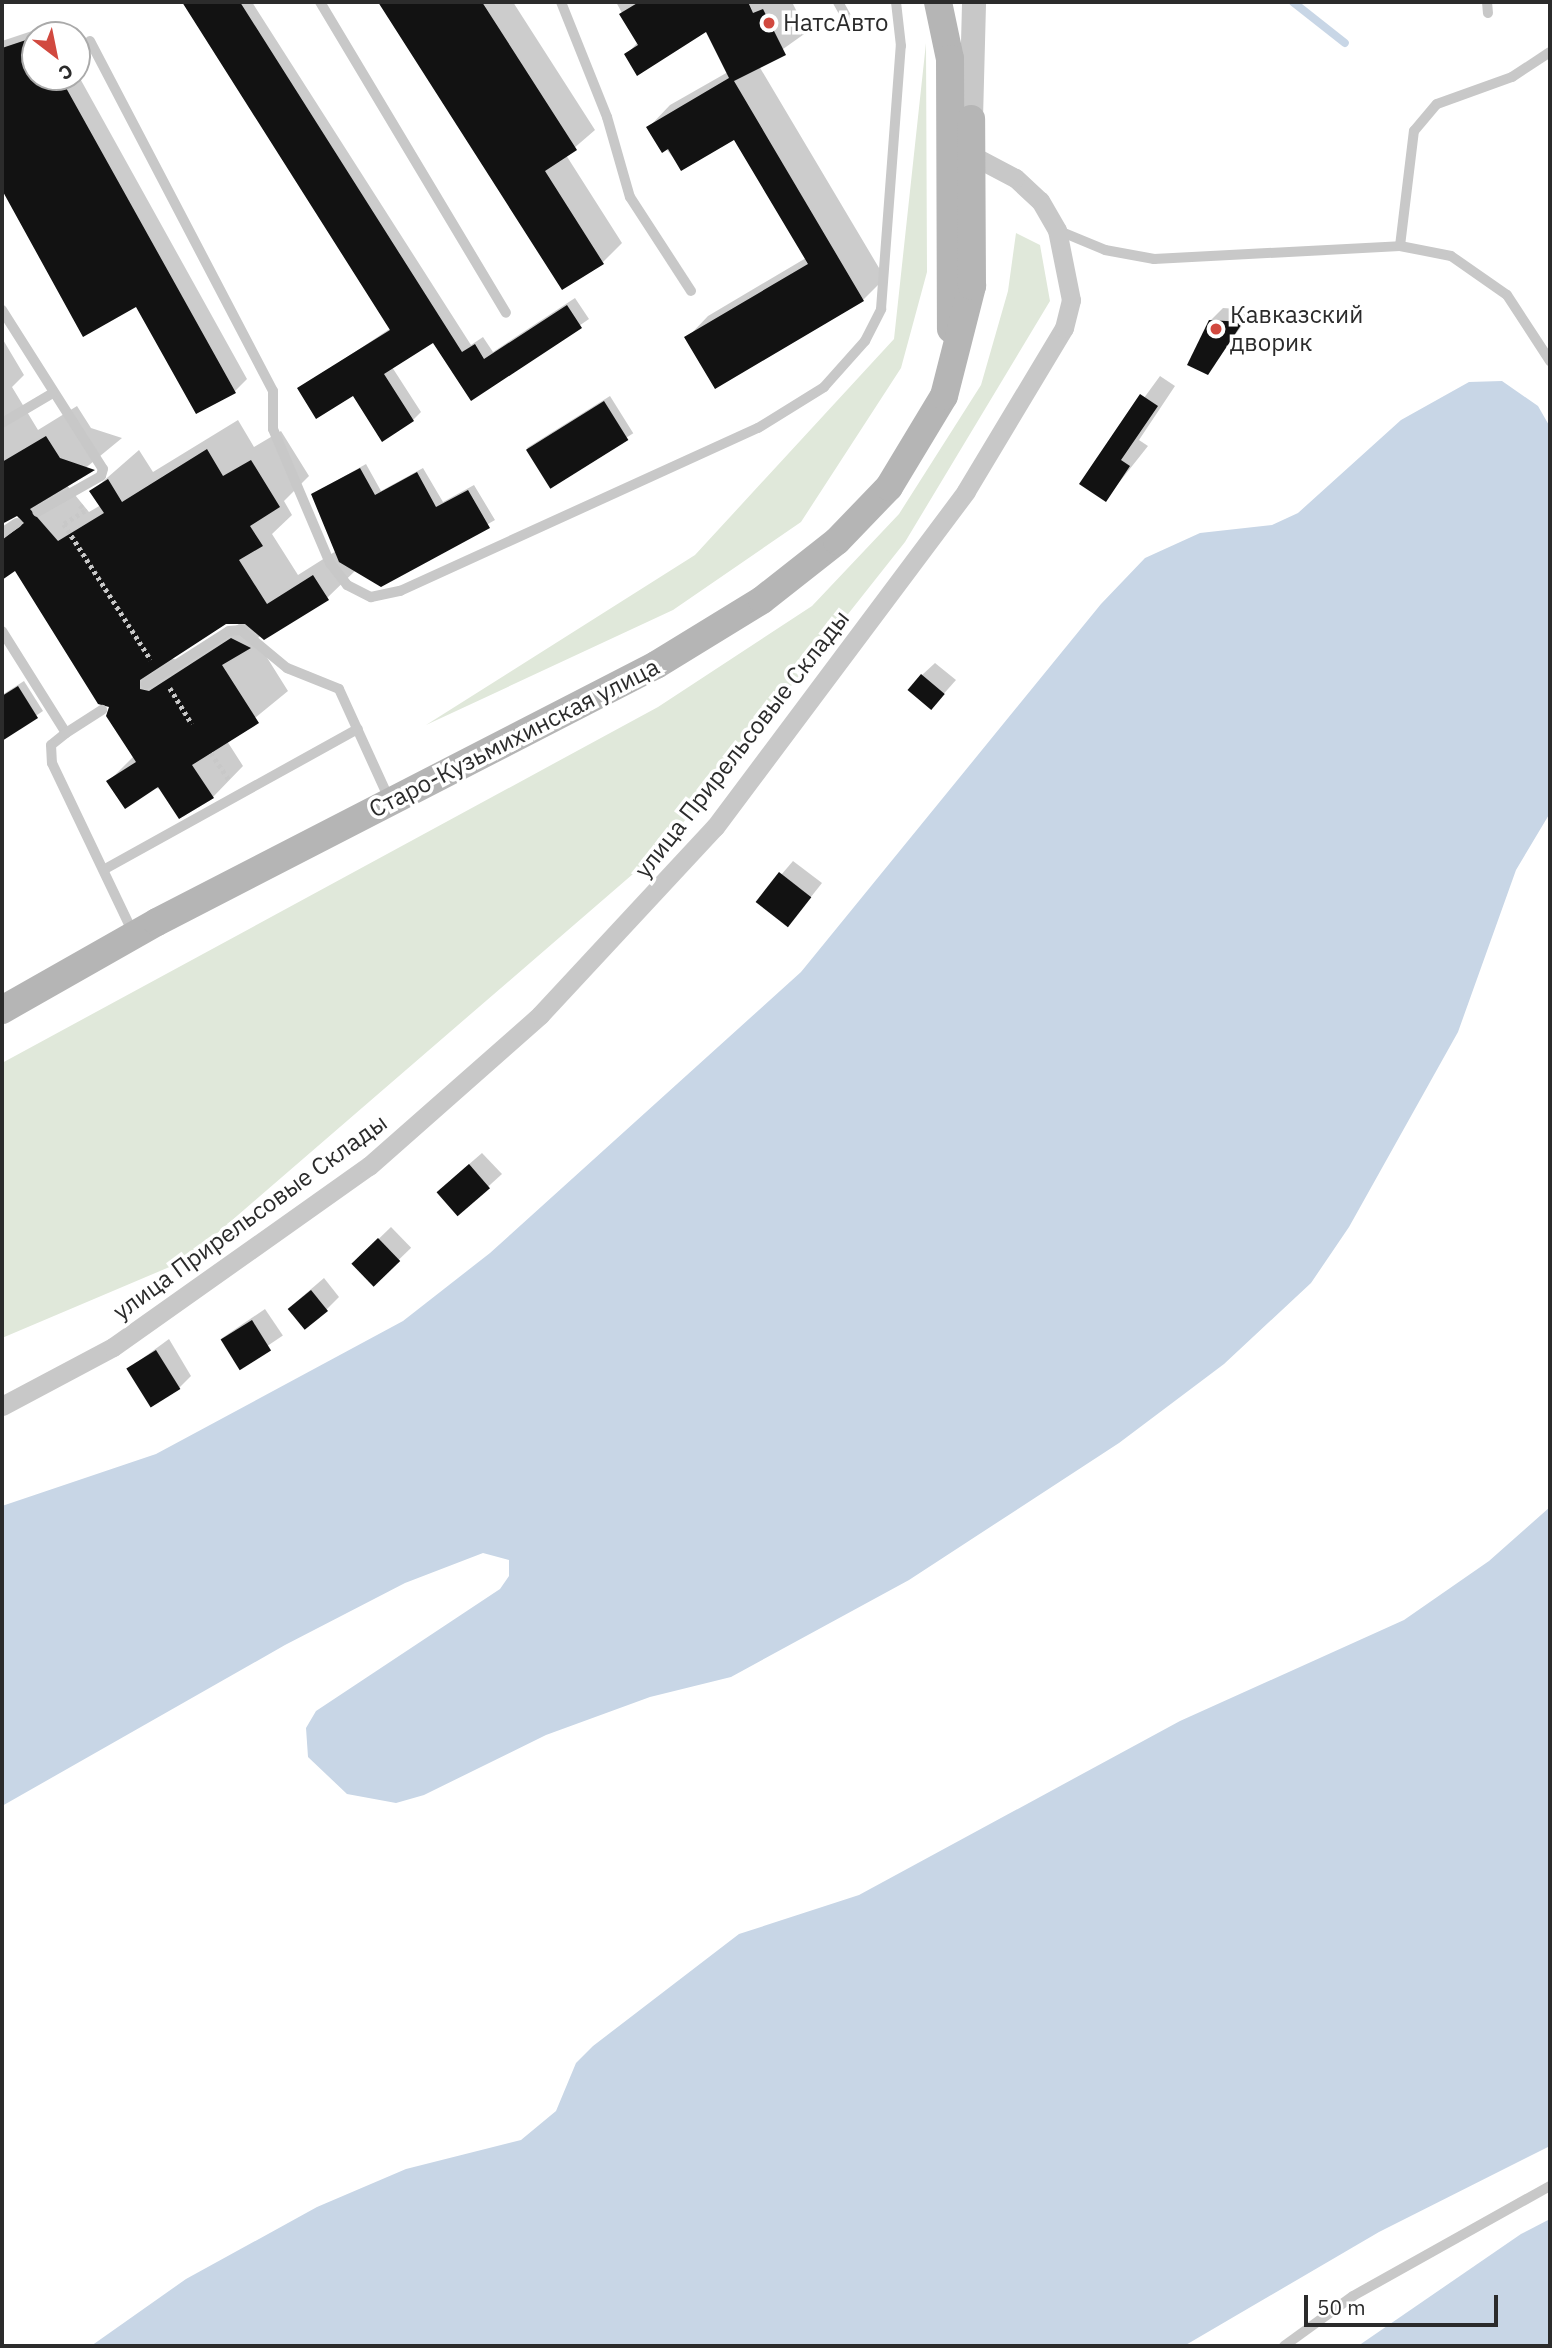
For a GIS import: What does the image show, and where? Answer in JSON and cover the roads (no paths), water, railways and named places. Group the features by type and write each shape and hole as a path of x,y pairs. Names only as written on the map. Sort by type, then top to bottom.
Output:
{"main road":[{"name":"Старо-Кузьмихинская улица","path":"2,1010 134,935 656,665 805,568 889,487 935,419 949,378 972,286 962,149 939,2"},
{"name":"Старо-Кузьмихинская улица","path":"962,149 971,119"}],"street":[{"name":"Старо-Кузьмихинская улица","path":"971,119 974,2"},
{"path":"962,149 1023,186 1057,230"},
{"name":"улица Прирельсовые Склады","path":"2,1406 113,1347 369,1166 540,1015 638,916 715,827 966,491 1064,328 1069,270 1057,230"}],"lane":[{"path":"320,2 506,313"},
{"path":"561,2 607,117 630,197 691,291"},
{"path":"838,2 848,20"},
{"path":"91,43 274,391 273,429 330,563 347,585 371,597 400,590 758,428 824,387 865,341 881,309 901,46 896,2"},
{"path":"1487,2 1488,13"},
{"path":"1401,246 1414,131 1437,104 1512,78 1550,52"},
{"path":"1057,230 1105,250 1154,259 1401,246 1451,256 1507,295 1550,362"},
{"path":"2,310 103,469 101,476 37,512"},
{"path":"2,423 53,393"},
{"path":"2,533 17,523"},
{"path":"146,684 229,631 241,630 287,668 339,688 390,801"},
{"path":"2,631 66,733"},
{"path":"102,710 51,745 52,763 105,869 134,935"},
{"path":"105,869 358,729"},
{"path":"1284,2346 1353,2296 1550,2186"}],"water":[{"path":"1502,381 1538,406 1550,427 1550,813 1516,870 1458,1032 1349,1227 1311,1283 1224,1364 1119,1443 909,1580 731,1677 650,1697 546,1735 424,1795 396,1803 347,1794 308,1757 306,1728 316,1711 500,1589 509,1576 509,1560 483,1553 405,1583 285,1645 2,1806 2,1506 156,1454 403,1321 490,1253 801,972 1101,604 1145,558 1200,533 1272,525 1298,513 1401,420 1469,382"},
{"path":"1550,1507 1550,2146 1379,2232 1184,2346 91,2346 186,2279 317,2207 406,2169 521,2140 556,2111 576,2063 593,2046 739,1934 859,1895 1180,1721 1404,1620 1489,1561"},
{"path":"1550,2219 1550,2346 1358,2346 1521,2234"}],"waterway":[{"path":"1293,2 1345,43"}],"place":[{"name":"НатсАвто","path":"769,23"},
{"name":"Кавказский дворик","path":"1216,329"}]}
